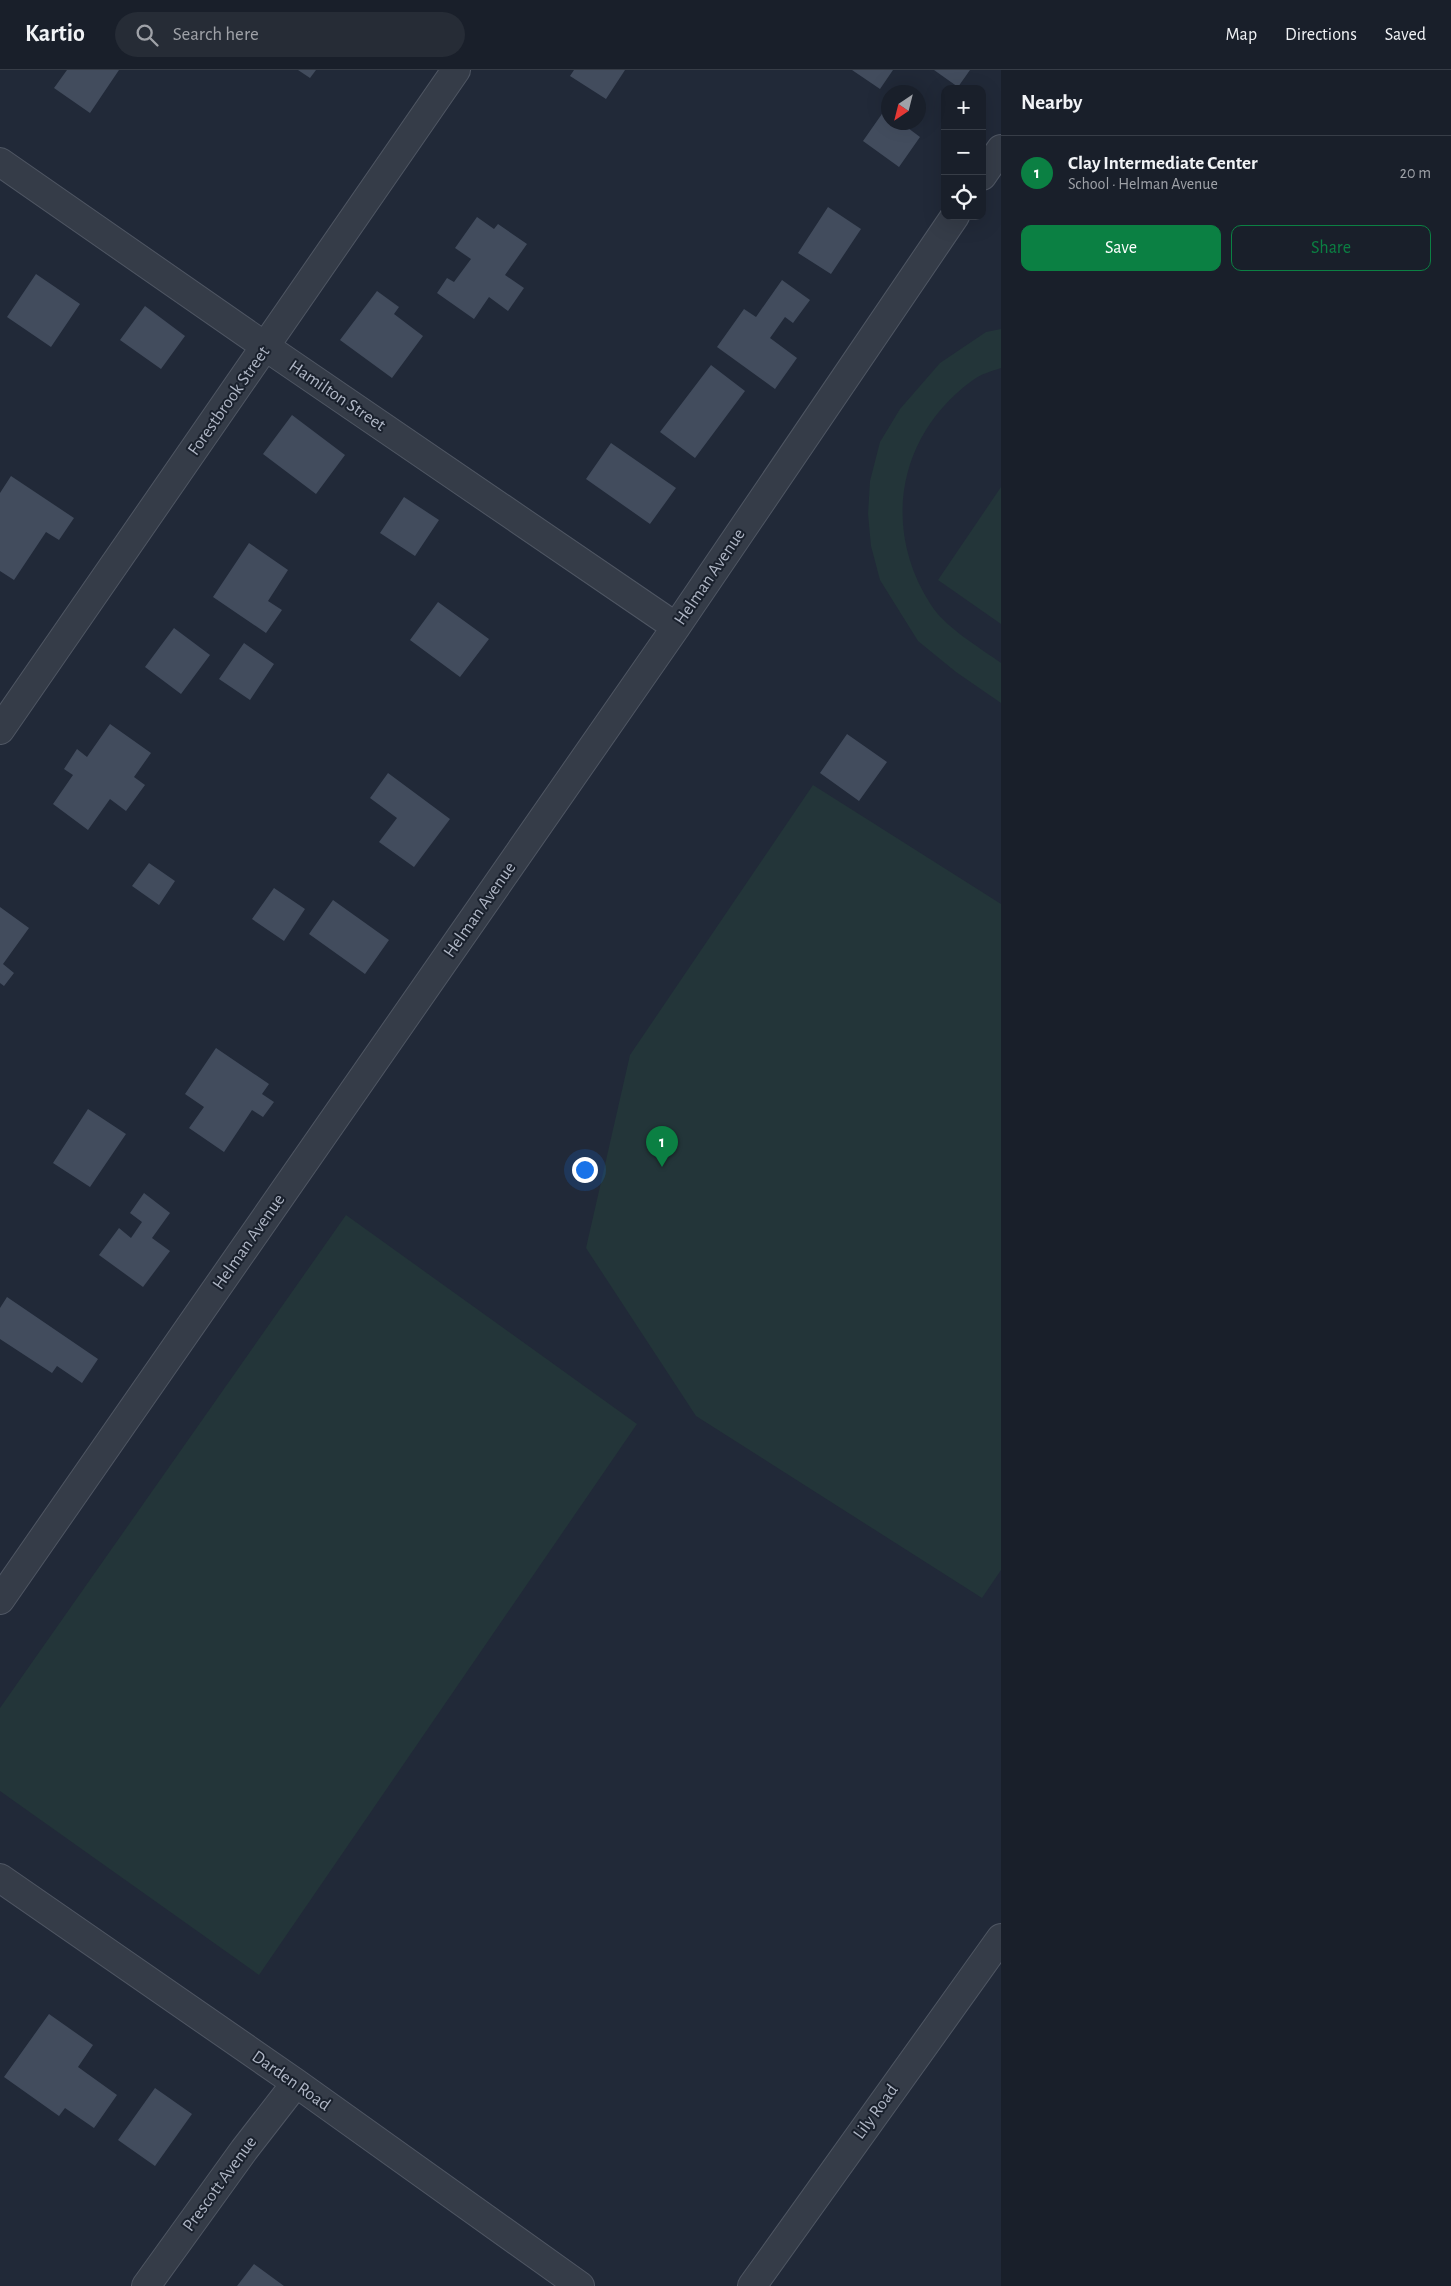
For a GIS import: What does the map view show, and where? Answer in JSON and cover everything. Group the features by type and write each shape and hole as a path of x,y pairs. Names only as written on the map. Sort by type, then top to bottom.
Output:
{"street":[{"name":"Forestbrook Street","path":"0,730 456,70"},
{"path":"983,175 1001,149"},
{"name":"Hamilton Street","path":"0,162 266,347 676,627"},
{"name":"Helman Avenue","path":"0,1600 676,627 952,220"},
{"name":"Darden Road","path":"0,1878 296,2083 580,2286"},
{"name":"Lily Road","path":"752,2286 1000,1941"},
{"name":"Prescott Avenue","path":"146,2286 244,2150 296,2083"}],"shaded area":[{"path":"1001,329 1001,368 983,374 973,380 948,402 928,427 914,455 905,484 903,514 906,545 915,575 931,605 954,629 1001,663 1001,703 956,672 918,641 880,580 871,546 868,514 870,481 880,442 900,409 940,363 986,332"},
{"path":"1001,487 1001,624 938,580"},
{"path":"813,785 1001,904 1001,1570 982,1598 696,1416 586,1248 630,1055"},
{"path":"346,1215 637,1424 259,1975 0,1791 0,1708"}],"building":[{"path":"67,70 119,70 90,113 54,88"},
{"path":"298,70 316,70 310,78"},
{"path":"574,70 625,70 606,99 570,76"},
{"path":"852,70 893,70 880,89"},
{"path":"934,70 970,70 959,85 955,85"},
{"path":"881,115 881,130 911,130 920,137 899,167 863,141"},
{"path":"828,207 861,229 831,274 798,253"},
{"path":"477,217 494,229 498,224 527,244 505,275 524,288 508,311 489,297 474,319 437,293 447,278 454,282 471,259 455,248"},
{"path":"36,274 80,304 51,347 7,317"},
{"path":"782,280 810,300 793,323 785,317 770,338 797,358 775,389 717,347 744,309 756,317"},
{"path":"377,291 399,307 394,314 423,336 392,378 340,340"},
{"path":"145,306 185,336 161,369 120,340"},
{"path":"711,365 745,391 695,458 660,432"},
{"path":"292,415 345,455 316,494 263,454"},
{"path":"611,443 676,488 650,524 586,479"},
{"path":"11,476 74,518 59,540 46,532 14,580 0,571 0,493"},
{"path":"404,497 439,520 415,556 380,533"},
{"path":"249,543 288,570 268,601 282,610 266,633 213,597"},
{"path":"438,602 489,639 460,677 410,640"},
{"path":"174,628 210,655 181,694 145,667"},
{"path":"244,643 274,664 250,700 219,679"},
{"path":"110,724 151,753 134,777 145,785 126,811 110,799 88,830 53,804 73,775 64,769 77,749 87,757"},
{"path":"847,734 887,762 859,801 820,773"},
{"path":"388,773 450,819 414,867 379,842 397,818 370,798"},
{"path":"149,863 175,881 159,905 132,886"},
{"path":"274,888 305,909 284,941 252,919"},
{"path":"333,900 389,940 365,974 309,934"},
{"path":"0,907 29,928 3,964 14,973 4,986 0,983"},
{"path":"216,1048 269,1084 262,1094 274,1102 263,1117 252,1110 224,1152 189,1128 204,1107 185,1094"},
{"path":"88,1109 126,1134 90,1187 53,1163"},
{"path":"144,1193 170,1213 152,1238 170,1251 143,1287 99,1255 119,1228 131,1238 142,1222 130,1213"},
{"path":"7,1297 98,1359 82,1383 57,1366 52,1373 0,1339 0,1308"},
{"path":"49,2014 93,2045 78,2067 117,2095 94,2128 65,2108 59,2116 4,2077"},
{"path":"155,2088 192,2114 155,2166 118,2140"},
{"path":"254,2264 284,2286 237,2286"}],"place":[{"name":"Clay Intermediate Center","path":"662,1167"}]}
